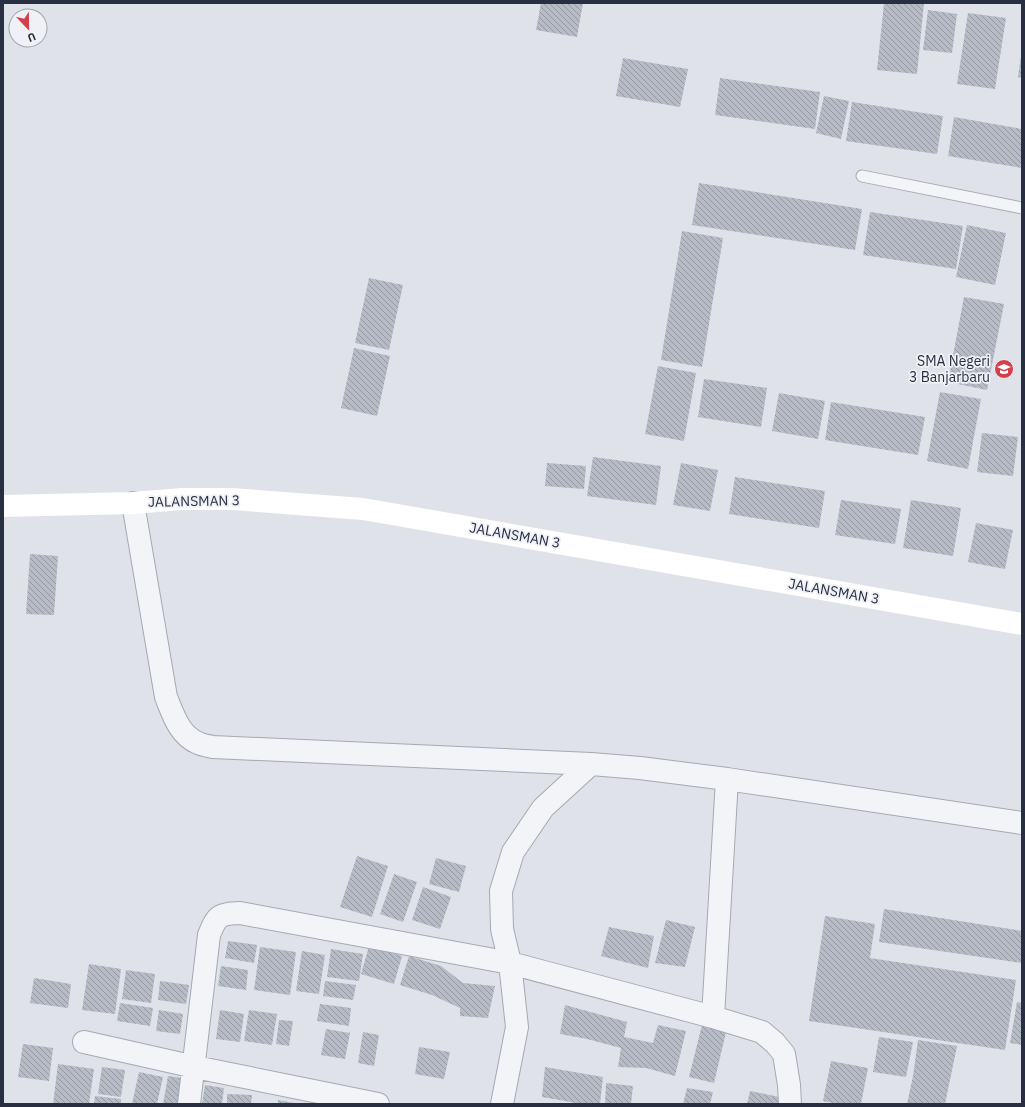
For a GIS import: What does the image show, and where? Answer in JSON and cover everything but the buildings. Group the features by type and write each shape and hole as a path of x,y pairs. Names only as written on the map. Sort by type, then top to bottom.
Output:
{"street":[{"name":"JALANSMAN 3","path":"3,506 232,499 363,509 1022,624"},
{"path":"133,503 166,697 175,720 185,734 198,743 213,747 591,764 640,768 727,779 1022,823"},
{"path":"502,1104 517,1027 510,963 502,929 501,891 513,852 542,808 591,764"},
{"path":"713,1017 727,779"},
{"path":"189,1104 195,1067 209,935 215,920 225,914 240,913 510,963 713,1017 762,1032 775,1043 784,1054 789,1085 790,1104"},
{"path":"84,1042 195,1067 378,1104"}],"lane":[{"path":"862,176 1022,208"}],"place":[{"name":"SMA Negeri 3 Banjarbaru","path":"1004,369"}]}
